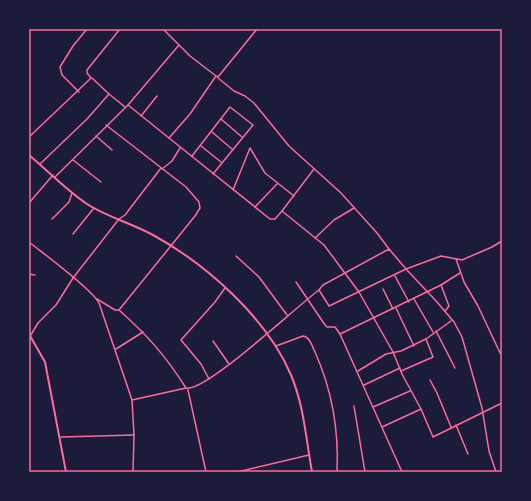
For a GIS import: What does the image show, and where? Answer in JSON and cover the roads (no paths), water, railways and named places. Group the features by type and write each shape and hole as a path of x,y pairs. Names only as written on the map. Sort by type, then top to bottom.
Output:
{"main road":[{"path":"29,155 72,193 94,208 154,235 206,271 241,303 276,346 291,375 302,406 312,472"},
{"path":"30,336 45,362 61,437 66,472"}],"street":[{"path":"79,92 62,75 60,67 73,46 87,29"},
{"path":"120,29 87,72 109,94 125,107"},
{"path":"162,29 234,91 245,96 254,103 290,146 378,233 406,269 452,320 465,345 484,412 489,451 496,472"},
{"path":"169,138 190,114 217,77 257,29"},
{"path":"29,203 54,176 73,160 106,125 128,105 179,45"},
{"path":"29,137 79,92 92,78"},
{"path":"40,164 87,119 109,94"},
{"path":"142,116 157,96"},
{"path":"128,105 272,220 282,211 314,169"},
{"path":"192,156 230,107 253,125 213,174"},
{"path":"221,119 242,137"},
{"path":"106,125 186,187 200,204 198,211 171,247 119,310"},
{"path":"212,132 232,149"},
{"path":"96,136 112,150"},
{"path":"201,146 222,162"},
{"path":"30,336 38,323 56,305 73,278 119,219 125,215 161,169 172,161 180,148"},
{"path":"233,190 250,148 265,173 294,196"},
{"path":"73,160 101,182"},
{"path":"255,207 277,183"},
{"path":"52,219 69,202 72,193"},
{"path":"73,234 94,208"},
{"path":"315,238 334,220 354,208"},
{"path":"282,211 315,238 328,251 359,292 393,352 433,437 502,403"},
{"path":"319,290 329,306 395,276 406,269 441,256 462,260 502,241"},
{"path":"29,242 97,299 115,310 119,310 143,332 163,354 187,388 206,472"},
{"path":"132,400 196,387 229,364 319,290 322,285 389,249"},
{"path":"236,256 259,277 287,315"},
{"path":"456,259 460,273 478,306 502,357"},
{"path":"340,334 409,302 460,273"},
{"path":"29,274 35,275"},
{"path":"395,276 409,302"},
{"path":"296,282 326,326 335,327 340,334 358,371 402,472"},
{"path":"441,285 449,301 449,306 445,311"},
{"path":"209,379 201,364 182,340 215,302 225,288"},
{"path":"382,289 393,309"},
{"path":"97,299 116,349 132,400 134,435 133,472"},
{"path":"414,299 433,333"},
{"path":"396,308 414,346"},
{"path":"358,371 386,354 401,351 414,346 452,320"},
{"path":"436,331 455,368"},
{"path":"116,349 143,332"},
{"path":"276,346 303,336 308,338 312,345 324,374 332,401 336,429 337,472"},
{"path":"401,371 433,357 426,339"},
{"path":"213,341 229,364"},
{"path":"364,385 400,368"},
{"path":"430,380 451,427"},
{"path":"373,407 411,391"},
{"path":"354,406 364,472"},
{"path":"382,427 421,409"},
{"path":"456,425 468,454"},
{"path":"61,437 134,435"},
{"path":"237,472 309,455"}]}
